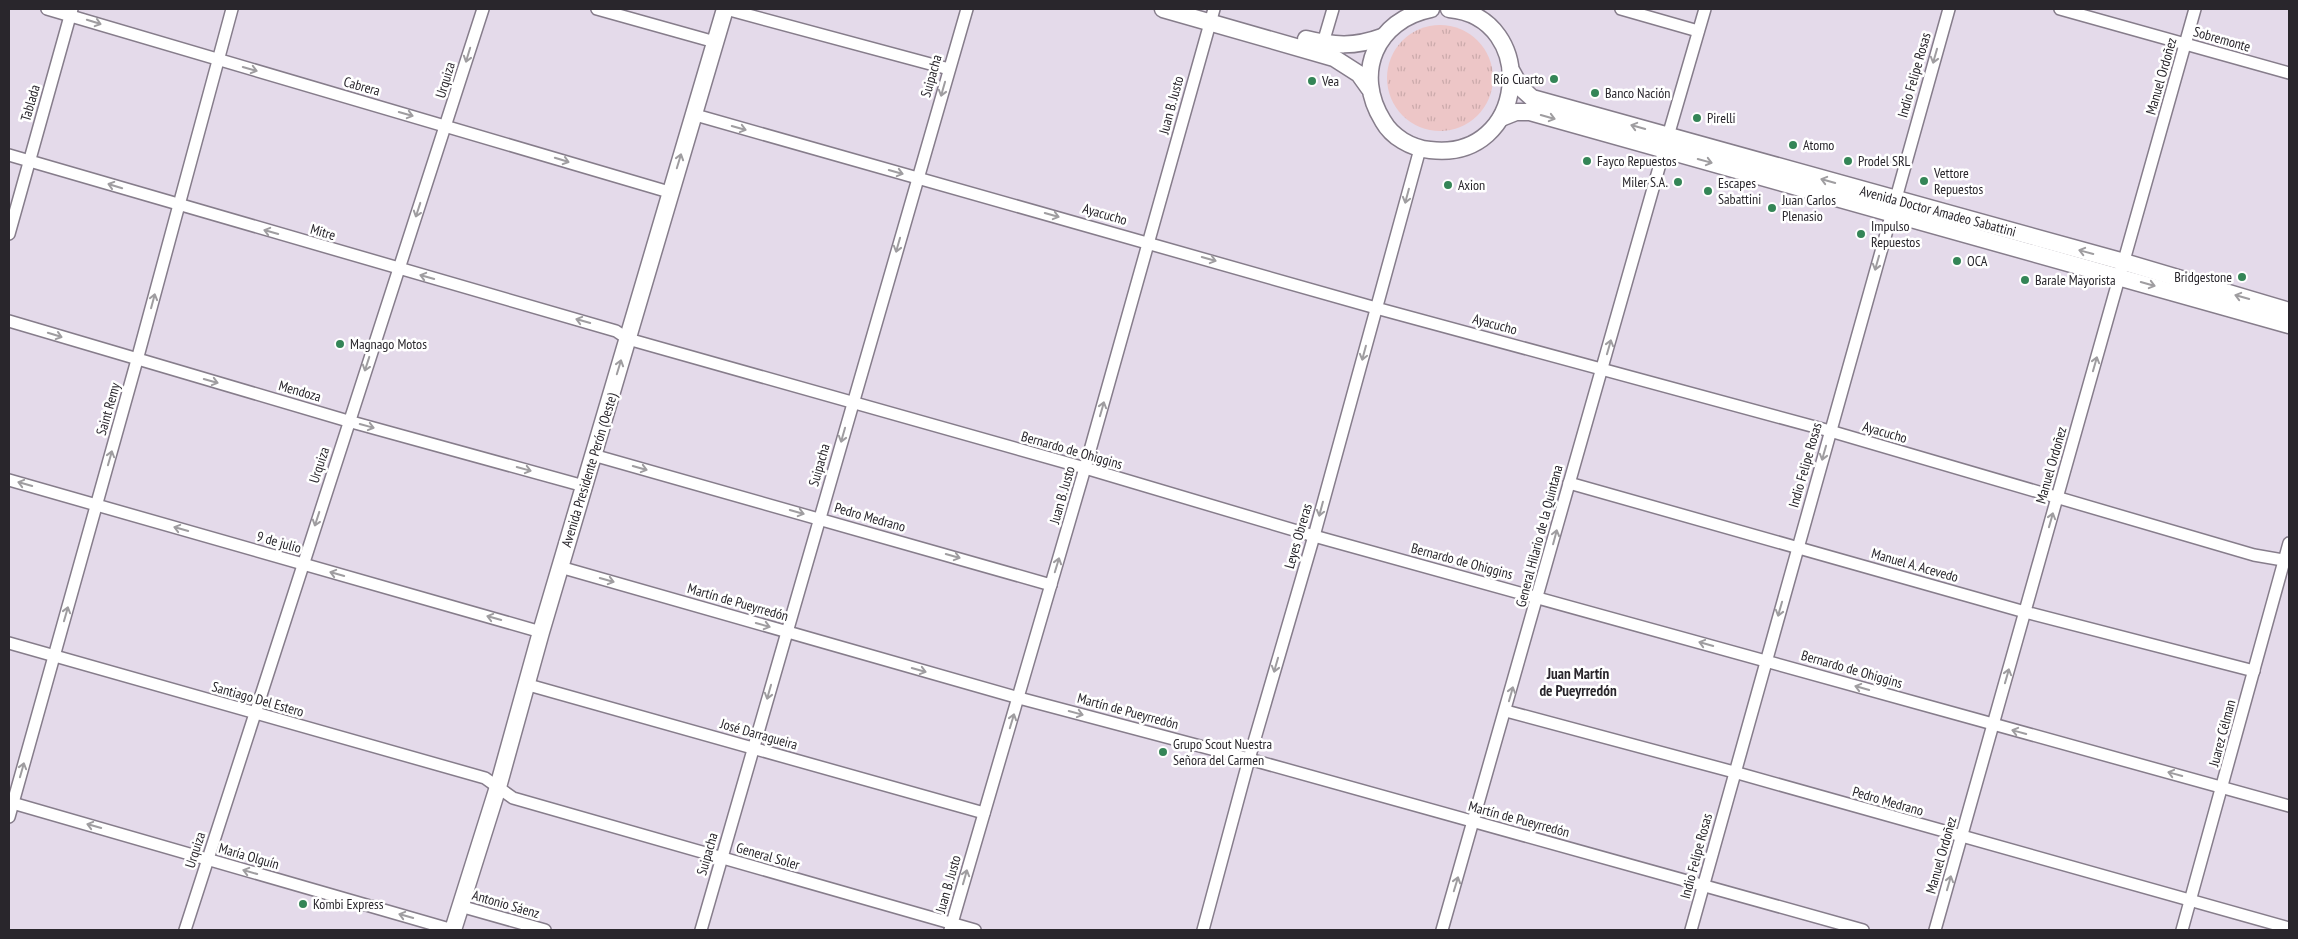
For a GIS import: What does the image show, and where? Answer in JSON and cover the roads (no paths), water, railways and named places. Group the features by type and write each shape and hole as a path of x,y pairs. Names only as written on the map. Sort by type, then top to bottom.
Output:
{"main road":[{"name":"Avenida Presidente Perón (Oeste)","path":"453,930 498,787 540,632 628,339 692,114 725,9"},
{"path":"1163,9 1209,13 1323,43 1354,46 1382,37"},
{"path":"1431,9 1416,12 1397,22 1382,37 1374,53 1369,70 1369,88 1374,108 1386,126 1401,140 1420,149 1443,152 1466,147 1486,135 1501,118 1510,96 1512,72 1506,51 1494,32 1478,18 1455,9"},
{"path":"1209,13 1334,58 1358,74 1369,88"},
{"name":"Avenida Doctor Amadeo Sabattini","path":"1512,72 1521,88 1532,98 1666,143"},
{"name":"Avenida Doctor Amadeo Sabattini","path":"1501,118 1516,112 1530,112 1666,143 2122,269 2289,311"},
{"name":"Avenida Doctor Amadeo Sabattini","path":"2122,269 2289,324"}],"street":[{"name":"Cabrera","path":"47,9 72,12 218,59 669,192"},
{"name":"Saint Remy","path":"9,817 11,802 97,505 232,9"},
{"name":"Urquiza","path":"185,930 348,421 483,9"},
{"path":"597,9 715,42"},
{"path":"725,9 949,69"},
{"name":"Suipacha","path":"701,930 967,9"},
{"path":"1323,43 1333,9"},
{"path":"1621,9 1698,31"},
{"name":"General Hilario de la Quintana","path":"1442,930 1705,9"},
{"name":"Indio Felipe Rosas","path":"1691,930 1948,9"},
{"name":"Sobremonte","path":"2060,9 2289,73"},
{"name":"Manuel Ordoñez","path":"1936,930 2195,9"},
{"name":"Tablada","path":"9,234 72,12"},
{"name":"Juan B. Justo","path":"951,927 1150,242 1209,13"},
{"name":"Ayacucho","path":"692,114 1150,242 1376,308 1830,431 2254,555 2287,561"},
{"name":"Leyes Obreras","path":"1203,930 1420,149"},
{"name":"Mitre","path":"9,155 178,206 616,331 628,339"},
{"name":"Mendoza","path":"9,321 348,421 584,486"},
{"name":"Bernardo de Ohiggins","path":"628,339 852,404 1085,468 1314,536 2289,806"},
{"name":"Pedro Medrano","path":"593,454 1051,584"},
{"name":"9 de julio","path":"9,480 540,632"},
{"name":"Manuel A. Acevedo","path":"1569,483 2025,612 2254,671"},
{"name":"Juarez Célman","path":"2182,930 2254,671 2287,561 2289,543"},
{"name":"Martín de Pueyrredón","path":"560,567 1019,698 1249,759 1863,930"},
{"name":"Santiago Del Estero","path":"9,643 484,778 498,787"},
{"name":"José Darragueira","path":"526,684 984,813"},
{"name":"Pedro Medrano","path":"1506,711 1734,772 1962,838 2289,928"},
{"name":"General Soler","path":"498,787 513,798 951,927 975,930"},
{"name":"María Olguín","path":"11,802 453,930"},
{"name":"Antonio Sáenz","path":"460,906 544,930"}],"place":[{"name":"Río Cuarto","path":"1554,79"},
{"name":"Vea","path":"1312,81"},
{"name":"Banco Nación","path":"1595,93"},
{"name":"Pirelli","path":"1697,118"},
{"name":"Atomo","path":"1793,145"},
{"name":"Fayco Repuestos","path":"1587,161"},
{"name":"Prodel SRL","path":"1848,161"},
{"name":"Vettore Repuestos","path":"1924,181"},
{"name":"Miler S.A.","path":"1678,182"},
{"name":"Axion","path":"1448,185"},
{"name":"Escapes Sabattini","path":"1708,191"},
{"name":"Juan Carlos Plenasio","path":"1772,208"},
{"name":"Impulso Repuestos","path":"1861,234"},
{"name":"OCA","path":"1957,261"},
{"name":"Bridgestone","path":"2242,277"},
{"name":"Barale Mayorista","path":"2025,280"},
{"name":"Magnago Motos","path":"340,344"},
{"name":"Grupo Scout Nuestra Señora del Carmen","path":"1163,752"},
{"name":"Kombi Express","path":"303,904"}],"district":[{"name":"Juan Martín de Pueyrredón","path":"1578,682"}]}
